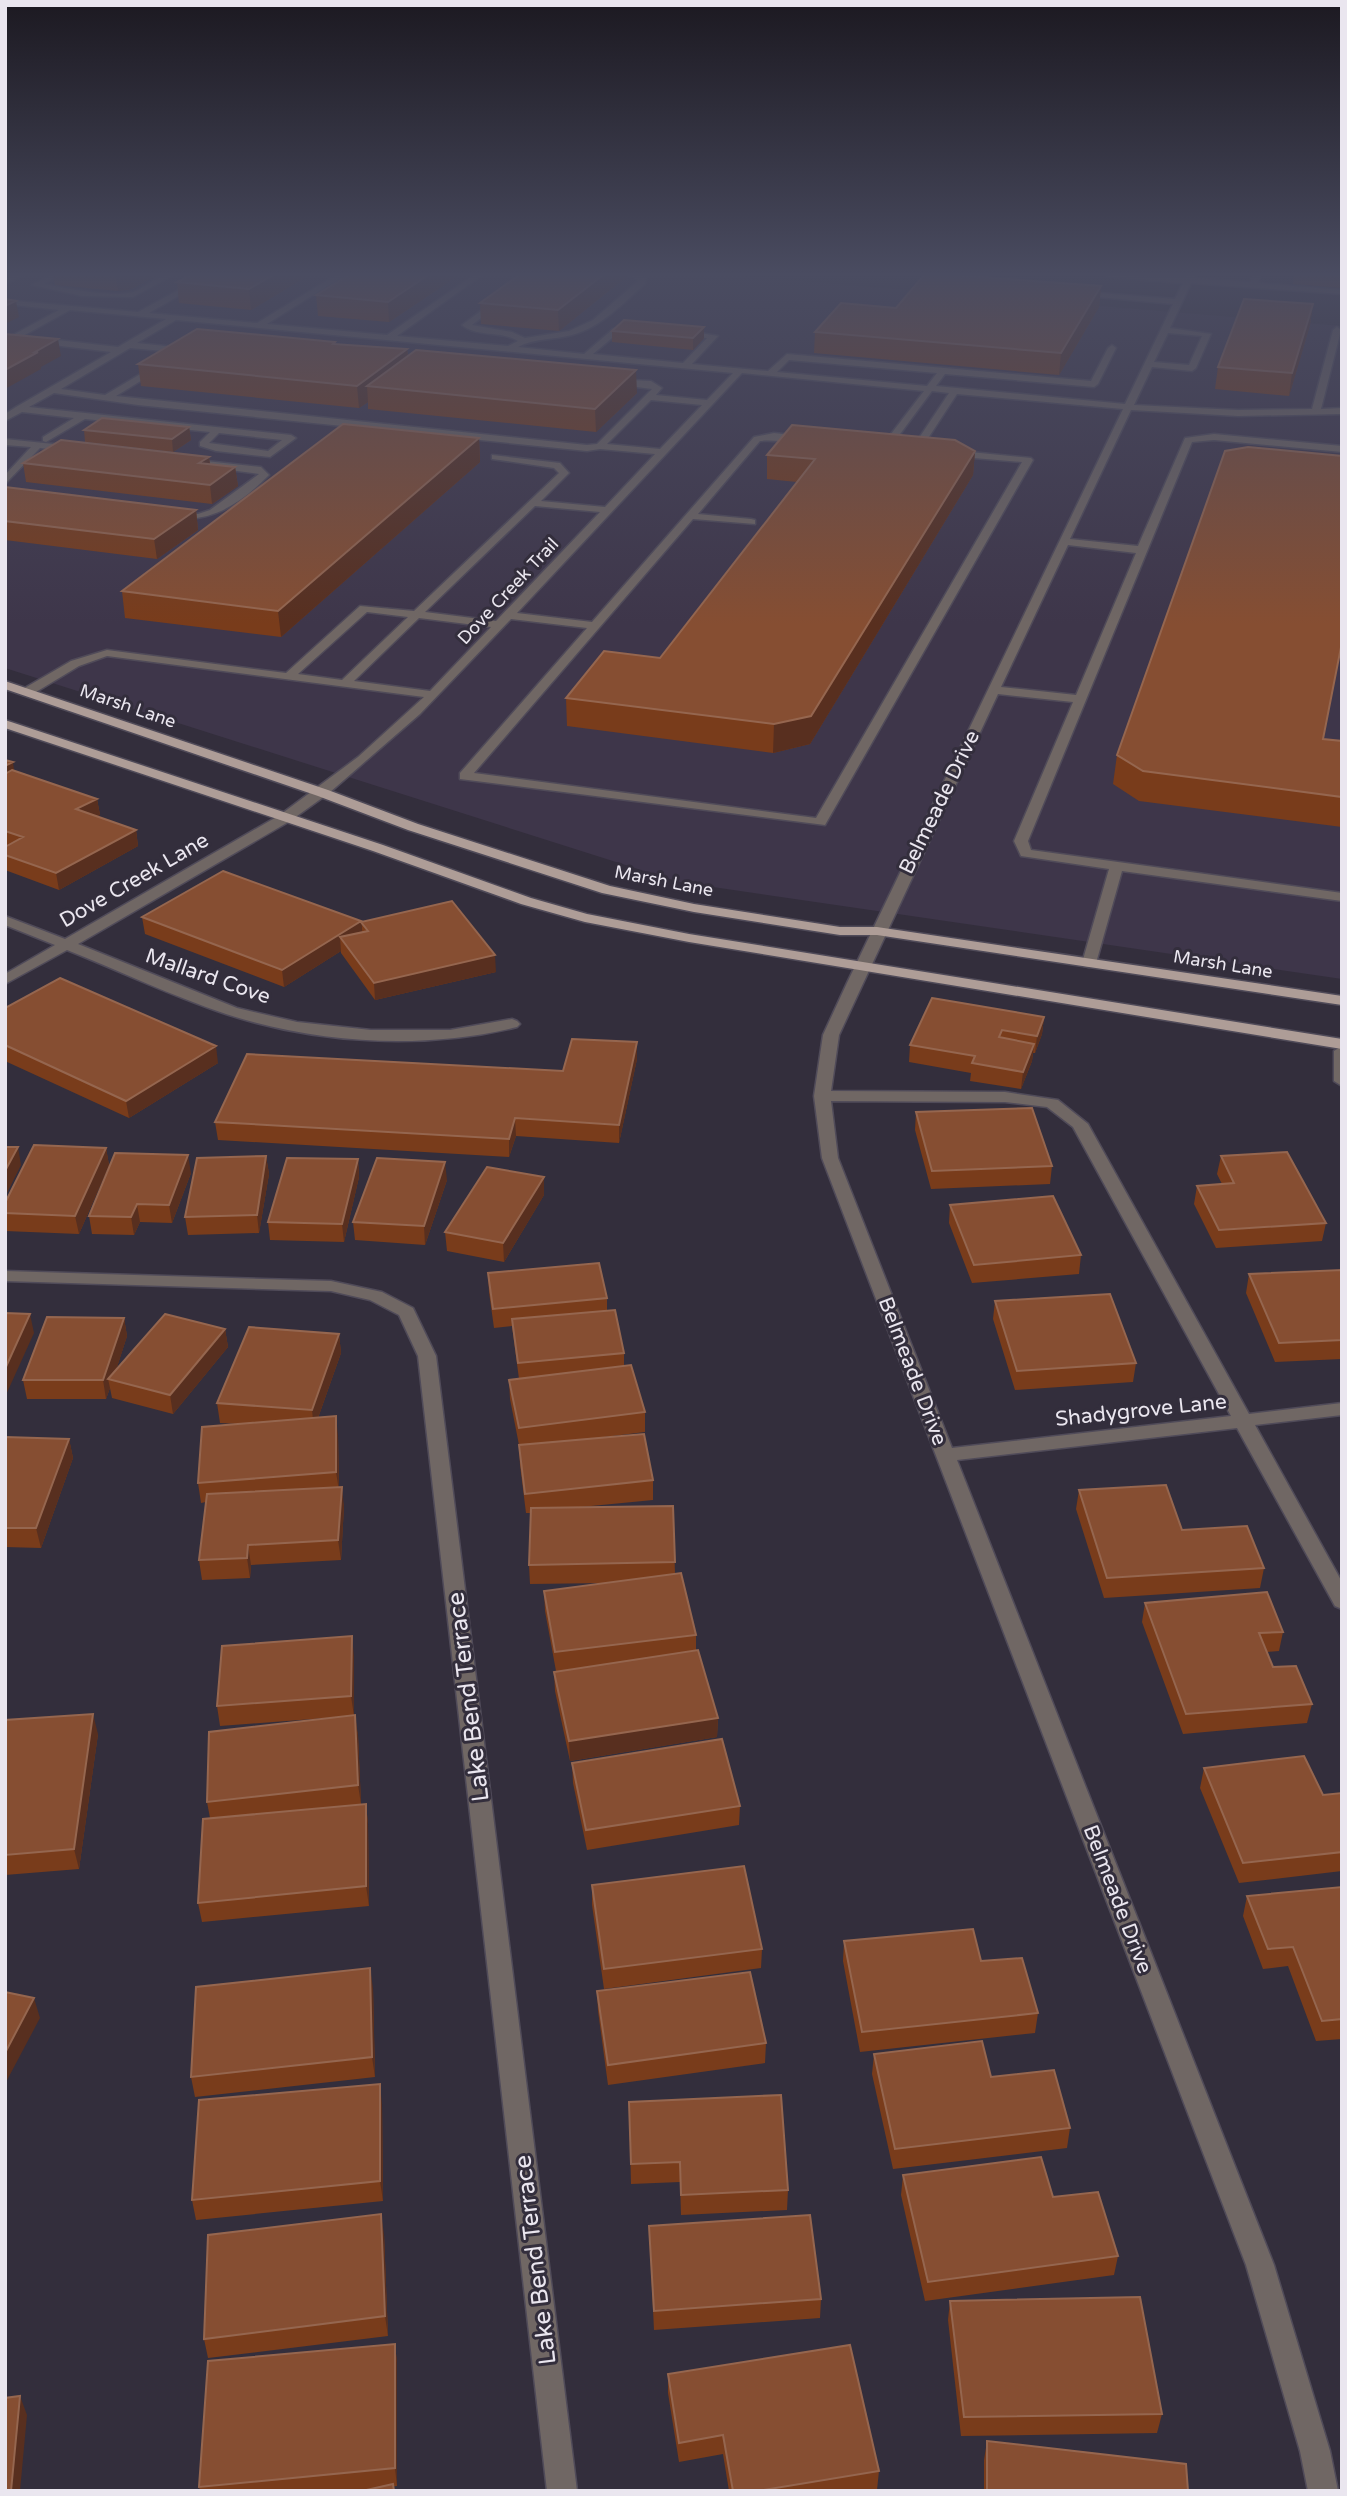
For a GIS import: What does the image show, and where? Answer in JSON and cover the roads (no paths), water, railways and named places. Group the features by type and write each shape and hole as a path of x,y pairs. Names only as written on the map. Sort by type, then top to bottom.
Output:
{"main road":[{"name":"Marsh Lane","path":"5,685 323,793 413,827 607,890 694,908 840,931 877,931 1342,1002"},
{"path":"5,724 526,901 585,918 689,938 1342,1044"}],"street":[{"path":"5,418 50,391"},
{"path":"64,391 587,448 600,446 663,453"},
{"path":"108,397 117,391"},
{"path":"600,446 655,391"},
{"name":"Dove Creek Trail","path":"285,818 323,793 397,731 720,391"},
{"path":"811,439 774,436 757,439 465,776 820,822 1028,460 880,446 926,391"},
{"path":"916,450 954,391"},
{"path":"970,391 1128,407 1238,412 1340,412"},
{"name":"Belmeade Drive","path":"1136,391 877,931 831,1035 822,1096 830,1158 1260,2265 1315,2451 1323,2491"},
{"path":"1316,412 1321,391"},
{"path":"649,397 709,404"},
{"path":"5,407 291,438 271,454 203,444 217,430"},
{"path":"5,481 42,442 83,416"},
{"path":"1342,449 1214,437 1188,440 1021,841 1027,853 1342,897"},
{"path":"5,442 42,442 85,450"},
{"path":"344,684 564,473 557,465 495,457"},
{"path":"166,514 204,517 232,500 264,475 261,471 177,460"},
{"path":"533,503 608,510"},
{"path":"691,516 751,522"},
{"path":"1065,542 1142,550"},
{"path":"289,677 364,608 499,625"},
{"path":"509,615 595,626"},
{"path":"27,692 47,683 77,660 107,653 433,695"},
{"path":"993,690 1079,699"},
{"name":"Dove Creek Lane","path":"5,980 285,818"},
{"path":"1089,963 1117,866"},
{"name":"Mallard Cove","path":"10,927 232,1011 297,1027 371,1035 450,1035 512,1024"},
{"path":"1341,1073 1342,1051"},
{"path":"822,1096 1005,1097 1052,1103 1080,1124 1342,1601"},
{"name":"Lake Bend Terrace","path":"5,1276 331,1286 376,1296 407,1312 428,1356 562,2491"},
{"name":"Shadygrove Lane","path":"946,1455 1342,1409"}]}
